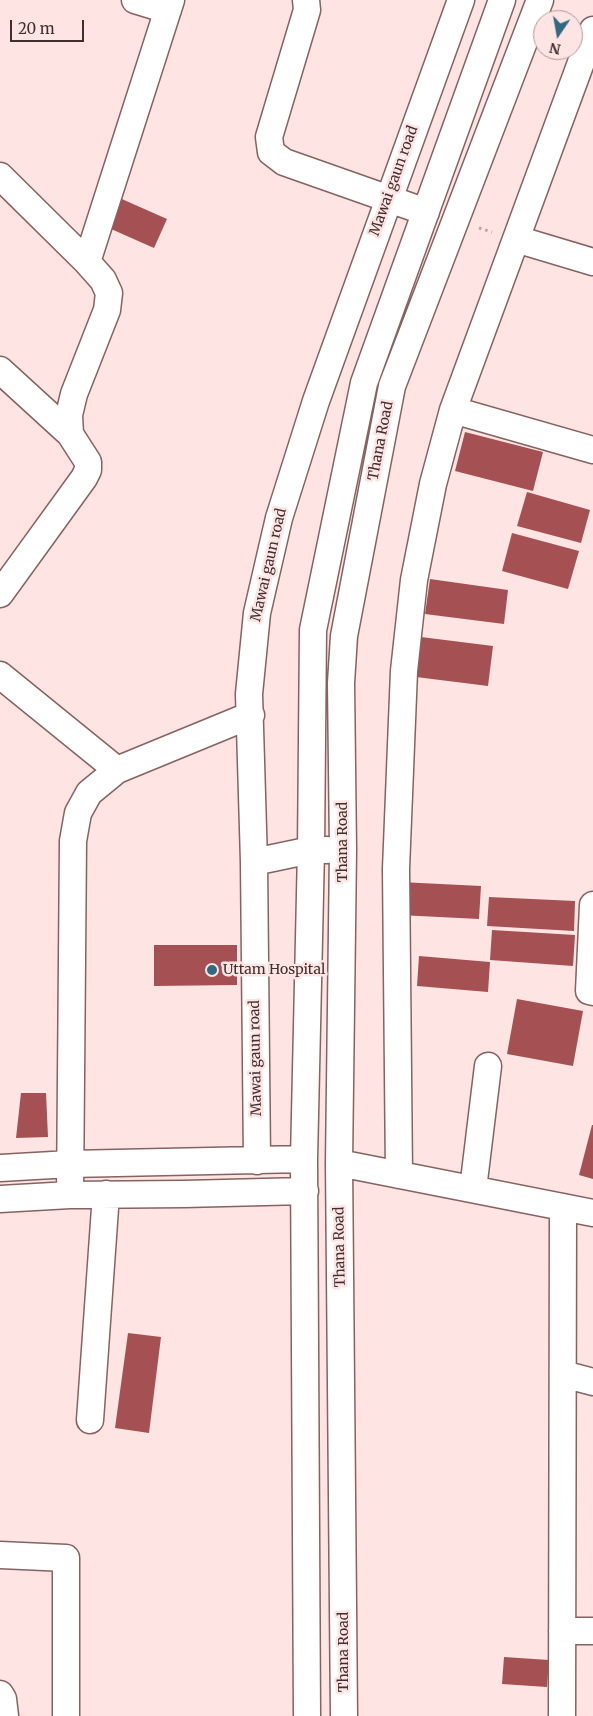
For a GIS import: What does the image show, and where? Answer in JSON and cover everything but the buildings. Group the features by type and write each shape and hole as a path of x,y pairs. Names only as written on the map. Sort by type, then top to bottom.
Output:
{"street":[{"path":"87,262 170,5 135,0"},
{"path":"306,0 307,10 269,137 271,152 284,162 426,212"},
{"name":"Mawai gaun road","path":"257,1161 254,862 249,694 256,613 279,518 316,401 460,0"},
{"name":"Thana Road","path":"307,1716 304,1159 311,850 313,630 364,383 502,0"},
{"name":"Thana Road","path":"344,1716 339,1163 343,850 341,683 344,636 392,386 540,0"},
{"path":"399,1175 396,869 404,671 414,580 432,484 453,410 593,30"},
{"path":"0,176 87,262 103,280 109,293 107,310 74,394 69,415 70,434"},
{"path":"516,239 593,262"},
{"path":"0,370 70,434 88,462 88,470 84,478 0,594"},
{"path":"453,410 593,450"},
{"path":"0,675 117,770"},
{"path":"70,1195 73,841 78,813 89,793 117,770 251,715"},
{"path":"254,862 311,850 343,850"},
{"path":"593,905 589,991 593,992"},
{"path":"473,1189 488,1066"},
{"path":"0,1168 70,1164 304,1159"},
{"path":"339,1163 593,1213"},
{"path":"0,1199 106,1194 305,1191"},
{"path":"90,1420 106,1194"},
{"path":"562,1716 563,1207"},
{"path":"306,1368 341,1368"},
{"path":"563,1374 593,1382"},
{"path":"306,1477 342,1477"},
{"path":"0,1555 66,1558 66,1716"},
{"path":"562,1631 593,1631"},
{"path":"0,1694 3,1699 5,1716"}],"path":[{"path":"456,221 516,239"}],"place":[{"name":"Uttam Hospital","path":"212,970"}]}
